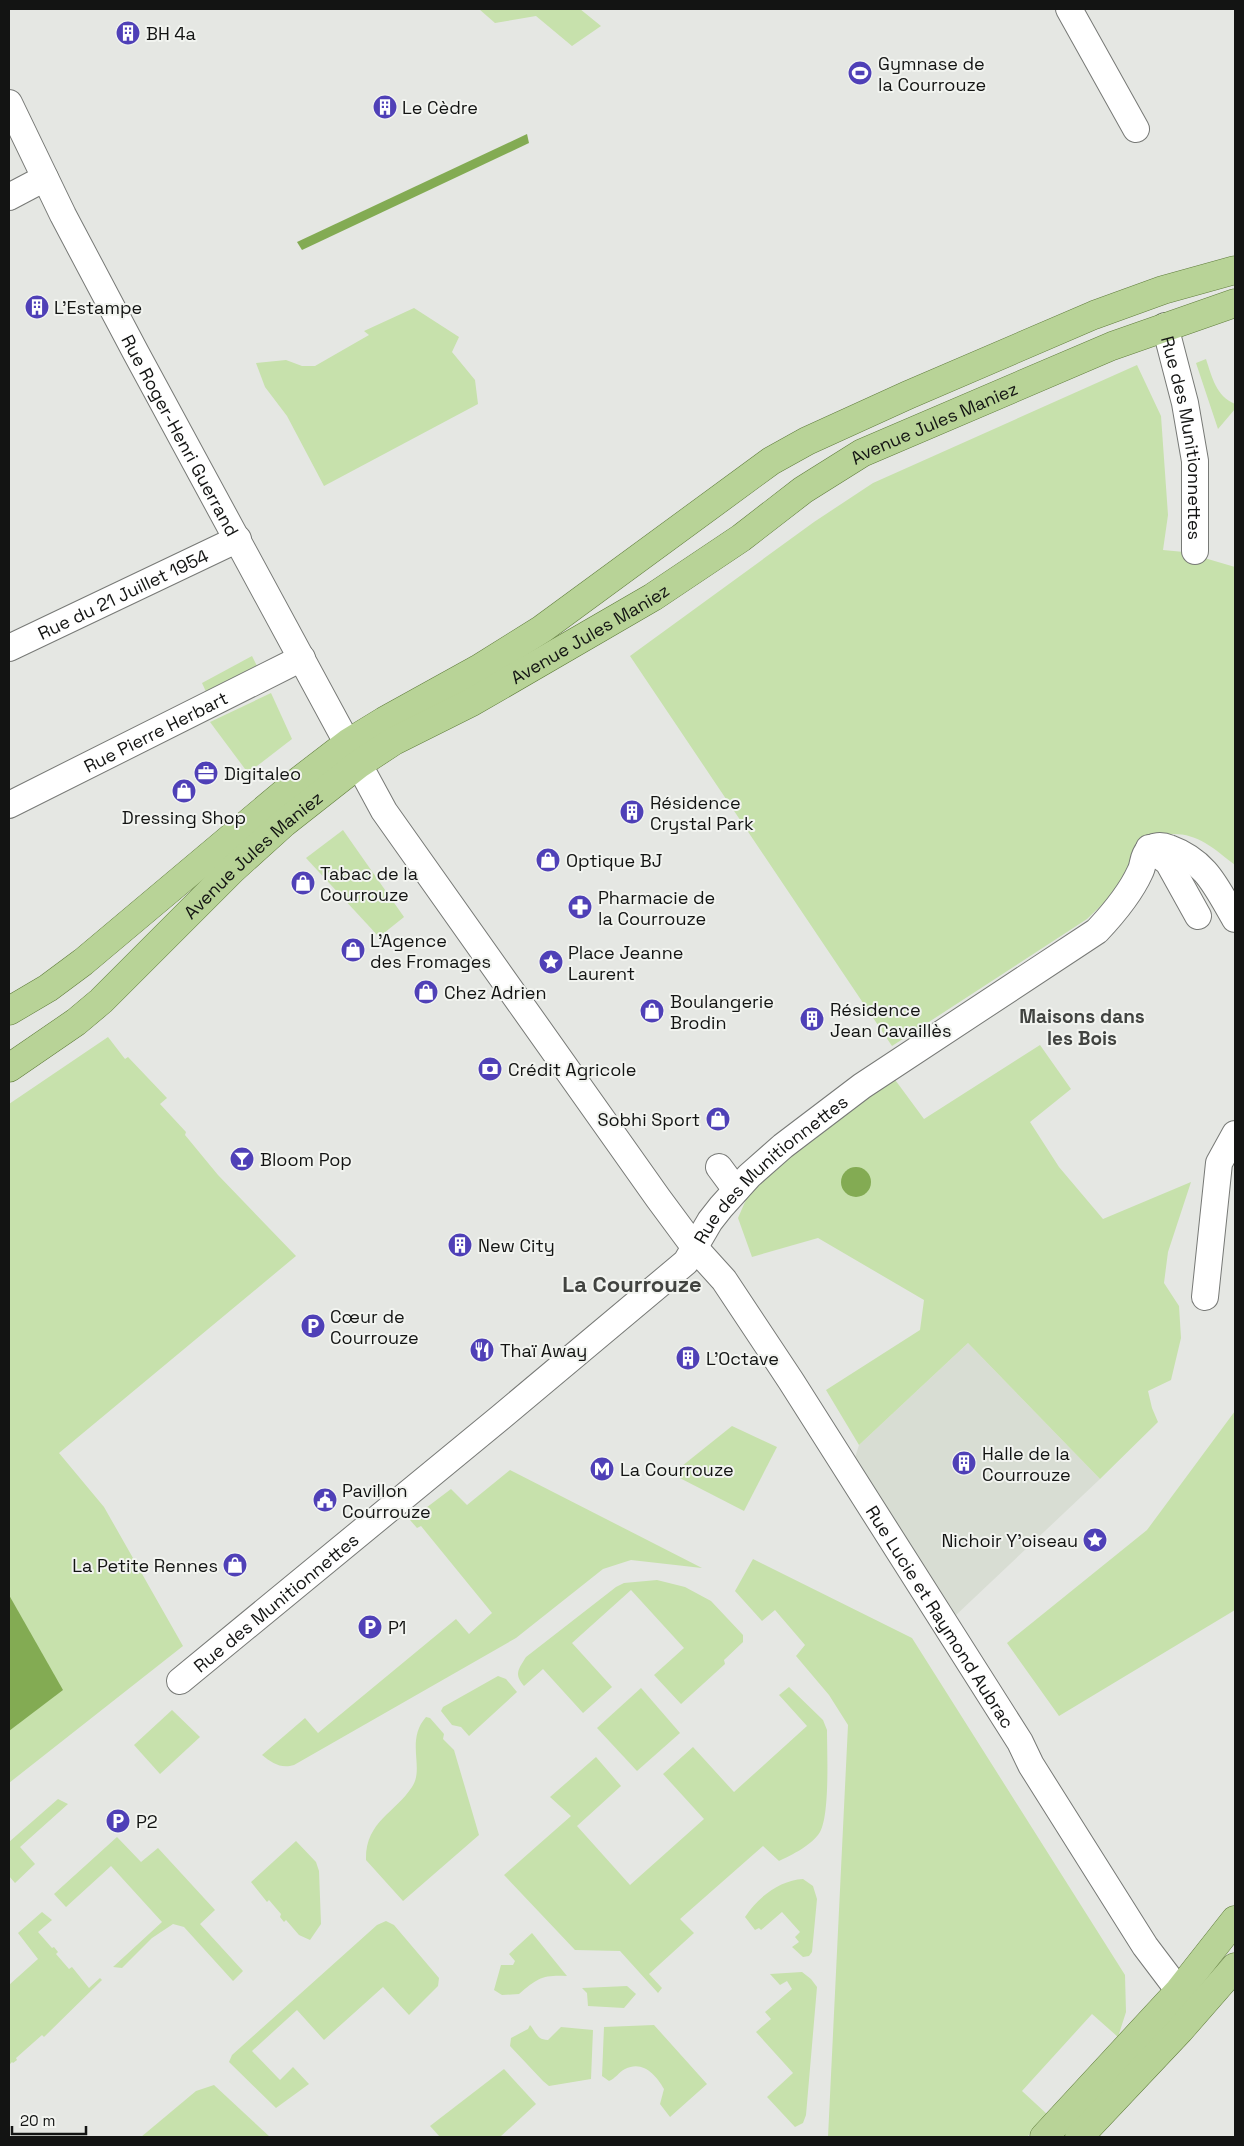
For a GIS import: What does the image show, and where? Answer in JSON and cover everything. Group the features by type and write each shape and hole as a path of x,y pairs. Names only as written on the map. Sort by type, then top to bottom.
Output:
{"main road":[{"name":"Avenue Jules Maniez","path":"9,1011 48,988 83,962 296,783 353,754 511,649 771,461 807,440 1094,315 1163,290 1235,270"},
{"name":"Avenue Jules Maniez","path":"9,1068 47,1043 88,1012 353,754 394,741 472,702 653,597 741,538 803,490 862,452 1112,346 1235,303"},
{"path":"1044,2137 1180,1991 1235,1920"},
{"path":"1079,2137 1180,2030 1235,1967"}],"street":[{"path":"1069,9 1136,129"},
{"name":"Rue Roger-Henri Guerrand","path":"9,104 45,178 156,391 353,754"},
{"path":"9,197 45,178"},
{"name":"Rue des Munitionnettes","path":"1165,326 1185,403 1195,462 1195,551"},
{"name":"Rue du 21 Juillet 1954","path":"9,648 238,539"},
{"name":"Rue Pierre Herbart","path":"9,805 302,658"},
{"path":"353,754 384,811 695,1248"},
{"path":"1154,847 1168,862 1198,916"},
{"path":"1154,847 1190,856 1203,868 1235,919"},
{"name":"Rue des Munitionnettes","path":"180,1681 686,1262 710,1221 736,1190 783,1146 862,1086 1097,931 1121,902 1141,871 1144,856 1154,847"},
{"path":"1205,1297 1219,1163 1235,1134"},
{"path":"719,1167 736,1190"},
{"name":"Rue Lucie et Raymond Aubrac","path":"695,1248 724,1280 792,1381 1020,1742 1031,1765 1140,1937 1180,1991"},
{"path":"1103,2111 1107,2095 1174,2022 1182,2009 1180,1991 1223,1971 1235,1960"}],"shaded area":[{"path":"479,9 580,9 601,26 572,46 536,16 495,23"},
{"path":"527,134 529,143 302,250 297,242"},
{"path":"414,308 459,337 452,352 475,380 478,404 324,486 287,416 265,387 256,363 286,360 302,366 315,366 369,335 364,331"},
{"path":"1206,359 1219,391 1235,404 1235,409 1218,429 1196,363"},
{"path":"1137,365 1161,416 1168,515 1163,550 1184,552 1235,567 1235,865 1209,845 1192,837 1172,834 1160,835 1137,871 1087,919 892,1046 630,656 814,522 873,483"},
{"path":"252,656 259,670 208,696 202,683"},
{"path":"271,693 292,739 248,773 210,722"},
{"path":"343,830 404,917 379,937 306,858"},
{"path":"108,1037 125,1059 128,1057 167,1098 160,1104 186,1132 185,1135 218,1175 296,1256 59,1453 104,1507 183,1646 9,1783 9,1104"},
{"path":"1040,1045 1071,1089 1030,1122 1059,1167 1103,1219 1191,1182 1168,1252 1164,1283 1179,1306 1181,1338 1171,1380 1148,1391 1158,1422 1100,1479 968,1343 859,1445 826,1390 920,1330 924,1300 818,1238 752,1257 738,1218 748,1195 807,1142 893,1077 924,1119"},
{"path":"856,1167 867,1171 871,1182 867,1193 856,1197 845,1193 841,1182 845,1171"},
{"name":"Halle de la Courrouze","path":"968,1343 1100,1479 937,1633 845,1489 859,1445"},
{"path":"1235,1411 1235,1610 1059,1716 1007,1643 1147,1530"},
{"path":"732,1426 777,1447 744,1511 672,1474"},
{"path":"510,1470 702,1568 631,1560 603,1569 516,1638 294,1765 277,1765 262,1755 305,1718 318,1733 456,1619 469,1634 492,1613 421,1526 417,1528 410,1520 451,1489 467,1505"},
{"path":"753,1559 912,1638 1125,1975 1126,2012 1118,2037 1092,2014 1022,2091 1048,2115 1027,2137 828,2137 848,1725 829,1695 796,1656 805,1645 775,1610 762,1621 735,1591"},
{"path":"657,1580 685,1587 711,1601 743,1635 743,1642 724,1660 725,1664 681,1704 654,1675 684,1648 631,1590 572,1643 612,1687 583,1713 543,1669 524,1686 518,1672 526,1657 616,1587 624,1583"},
{"path":"9,1595 63,1690 9,1731"},
{"path":"498,1676 506,1679 517,1692 469,1736 461,1727 452,1725 441,1711 443,1707"},
{"path":"789,1687 823,1720 827,1730 827,1798 820,1832 796,1853 779,1861 763,1846 680,1919 694,1933 649,1974 662,1988 658,1993 620,1951 575,1950 504,1875 571,1816 550,1797 596,1757 621,1786 577,1826 630,1885 704,1819 663,1774 693,1747 734,1792 807,1726 779,1695"},
{"path":"641,1688 680,1733 637,1771 597,1728"},
{"path":"172,1710 200,1737 160,1774 134,1745"},
{"path":"426,1717 430,1718 444,1734 443,1739 454,1750 479,1835 403,1901 366,1860 367,1847 370,1836 382,1819 412,1787 417,1771 417,1735"},
{"path":"58,1799 68,1804 20,1847 35,1864 15,1883 9,1876 9,1842"},
{"path":"117,1837 141,1862 158,1848 215,1910 200,1924 243,1971 233,1981 184,1927 173,1924 152,1938 122,1968 113,1967 162,1922 111,1866 66,1907 54,1894"},
{"path":"296,1841 316,1862 319,1871 321,1924 310,1940 299,1935 286,1920 284,1922 280,1917 281,1914 269,1900 267,1902 251,1882"},
{"path":"803,1879 813,1886 817,1899 812,1952 809,1956 803,1957 792,1947 799,1942 795,1937 800,1932 782,1912 761,1930 759,1928 755,1930 745,1917 756,1903 770,1891 794,1880"},
{"path":"42,1912 52,1920 38,1932 52,1948 54,1947 58,1952 56,1954 69,1969 72,1967 89,1988 100,1978 102,1980 44,2037 42,2035 16,2058 17,2060 9,2065 9,1985 38,1959 18,1933"},
{"path":"386,1921 394,1925 439,1978 438,1986 409,2015 383,1987 324,2040 297,2010 252,2051 280,2080 293,2067 309,2084 276,2108 229,2062 232,2055 377,1925"},
{"path":"532,1933 567,1976 546,1977 531,1984 519,1994 502,1995 494,1990 501,1965 513,1965 515,1961 509,1954"},
{"path":"802,1972 817,1987 806,2115 803,2123 795,2127 767,2097 793,2073 756,2032 771,2019 765,2012 792,1989 787,1981 780,1985 770,1974"},
{"path":"627,1986 636,1994 624,2008 588,2006 587,1993 582,1988"},
{"path":"530,2025 539,2037 544,2040 548,2040 561,2027 593,2030 591,2079 549,2086 543,2081 510,2046 511,2038 528,2029"},
{"path":"654,2025 707,2084 670,2117 660,2104 664,2089 648,2070 638,2066 632,2067 623,2070 609,2081 602,2076 604,2027"},
{"path":"504,2069 536,2104 500,2137 440,2137 430,2126"},
{"path":"214,2085 270,2137 141,2137 196,2091"}],"place":[{"name":"BH 4a","path":"128,33"},
{"name":"Gymnase de la Courrouze","path":"860,73"},
{"name":"Le Cèdre","path":"385,107"},
{"name":"L'Estampe","path":"37,307"},
{"name":"Digitaleo","path":"206,773"},
{"name":"Dressing Shop","path":"184,791"},
{"name":"Résidence Crystal Park","path":"632,812"},
{"name":"Optique BJ","path":"548,860"},
{"name":"Tabac de la Courrouze","path":"303,883"},
{"name":"Pharmacie de la Courrouze","path":"580,907"},
{"name":"L'Agence des Fromages","path":"353,950"},
{"name":"Place Jeanne Laurent","path":"551,962"},
{"name":"Chez Adrien","path":"426,992"},
{"name":"Boulangerie Brodin","path":"652,1011"},
{"name":"Résidence Jean Cavaillès","path":"812,1019"},
{"name":"Crédit Agricole","path":"490,1069"},
{"name":"Sobhi Sport","path":"718,1119"},
{"name":"Bloom Pop","path":"242,1159"},
{"name":"New City","path":"460,1245"},
{"name":"Cœur de Courrouze","path":"313,1326"},
{"name":"Thaï Away","path":"482,1350"},
{"name":"L'Octave","path":"688,1358"},
{"name":"Halle de la Courrouze","path":"964,1463"},
{"name":"La Courrouze","path":"602,1469"},
{"name":"Pavillon Courrouze","path":"325,1500"},
{"name":"Nichoir Y'oiseau","path":"1095,1540"},
{"name":"La Petite Rennes","path":"235,1565"},
{"name":"P1","path":"370,1627"},
{"name":"P2","path":"118,1821"}],"district":[{"name":"Maisons dans les Bois","path":"1082,1027"},
{"name":"La Courrouze","path":"632,1284"}]}
